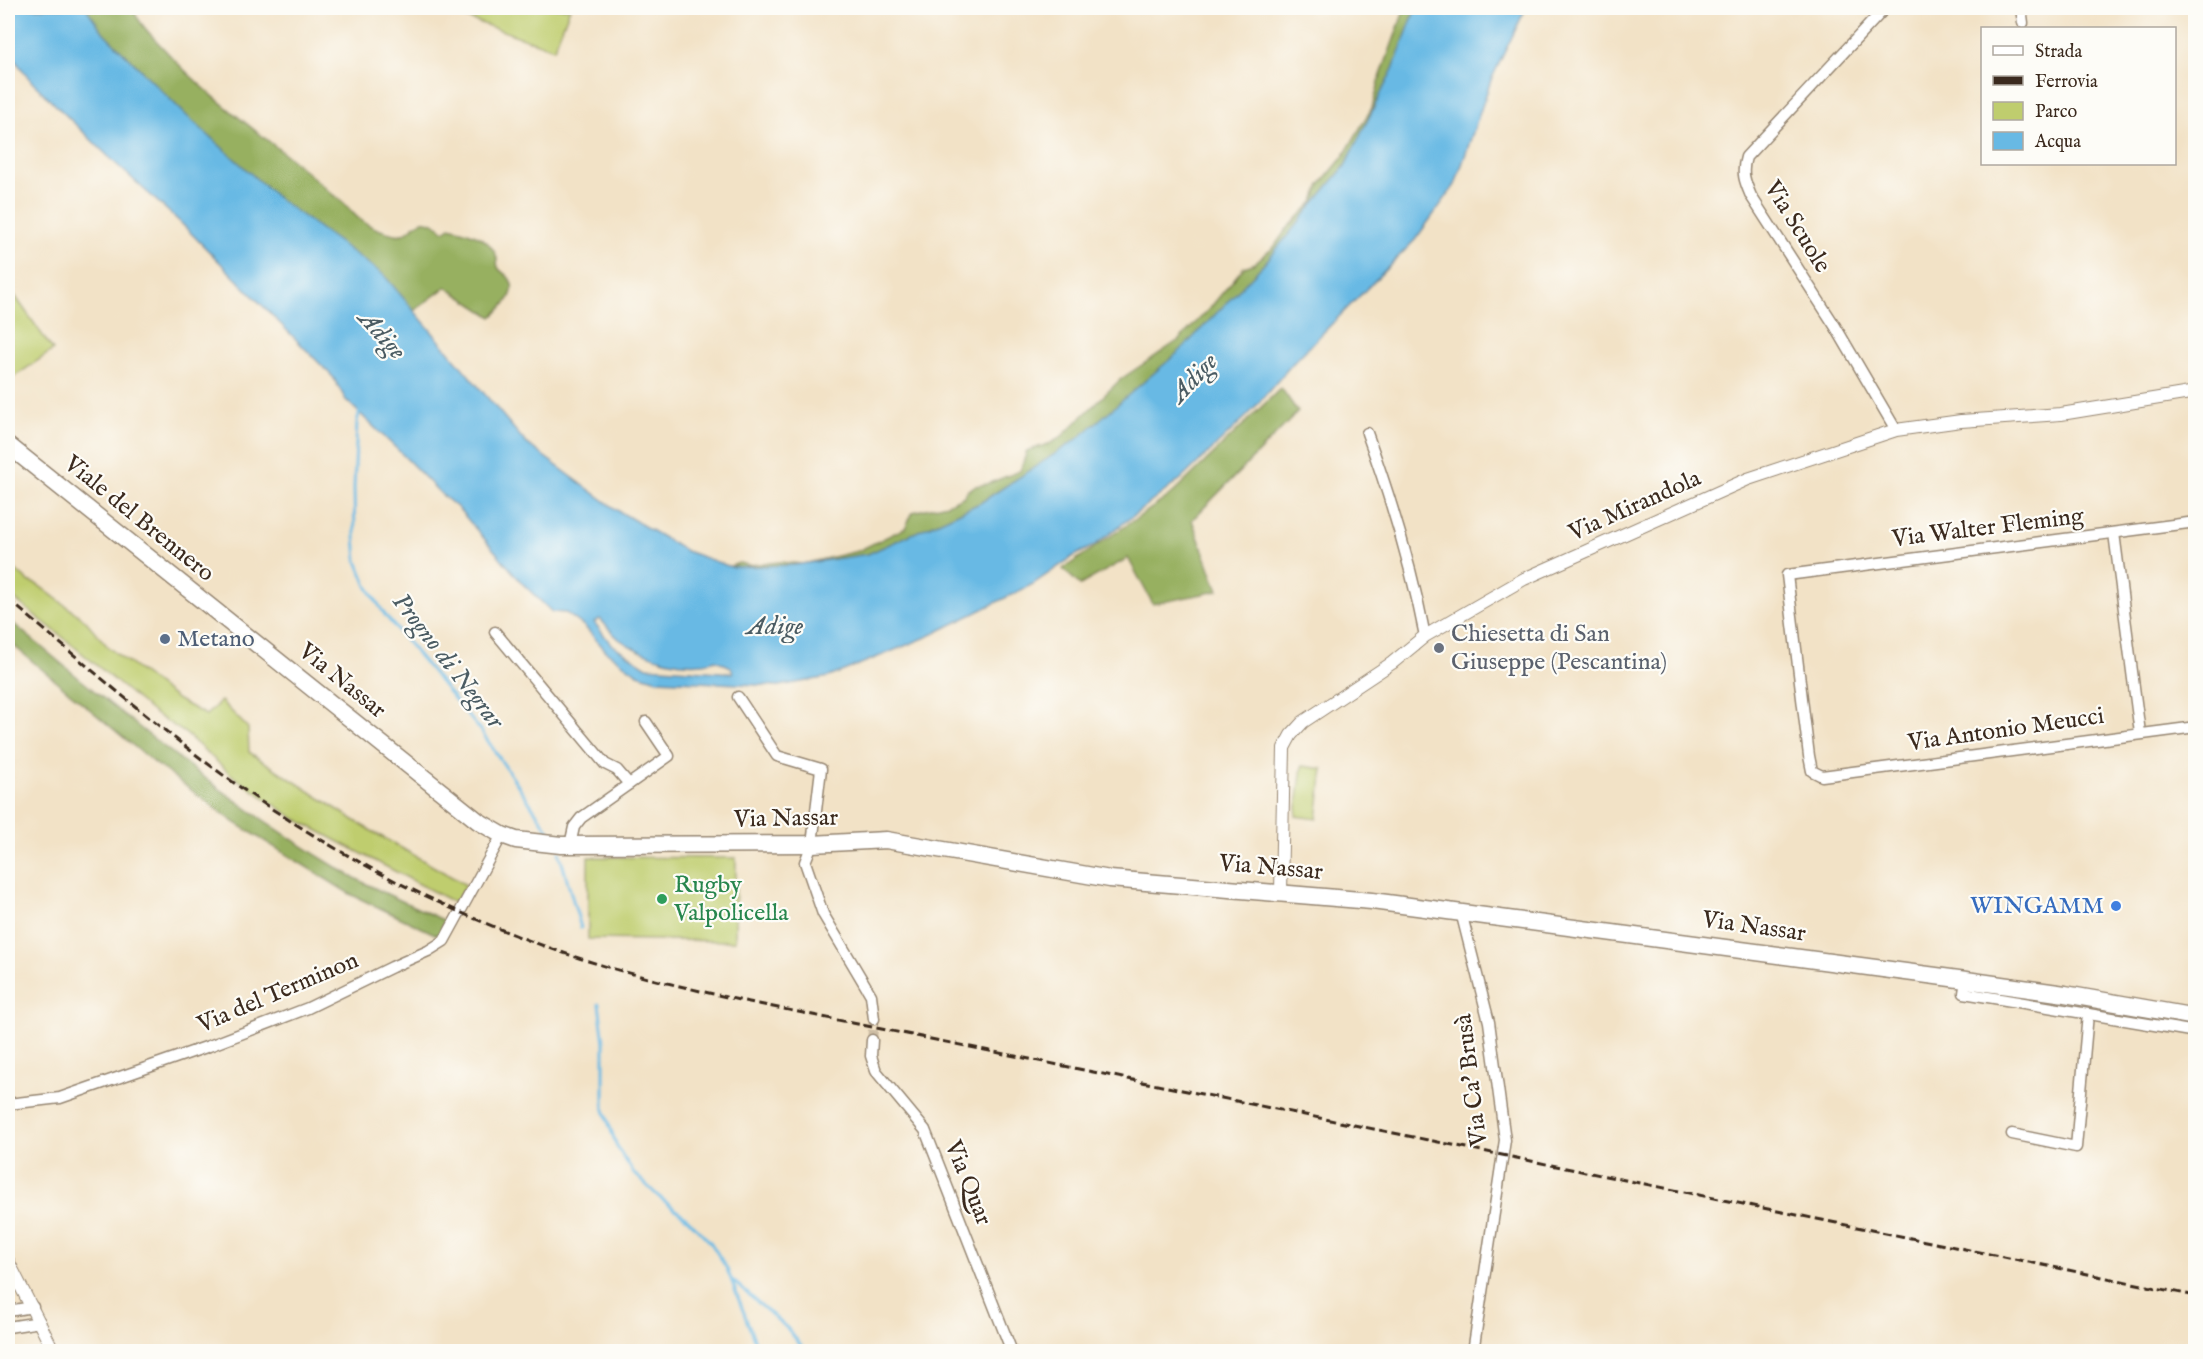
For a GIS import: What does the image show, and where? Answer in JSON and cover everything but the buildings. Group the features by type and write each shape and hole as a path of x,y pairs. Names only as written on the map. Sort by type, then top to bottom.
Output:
{"main road":[{"name":"Viale del Brennero","path":"8,445 240,630"},
{"name":"Via Nassar","path":"240,630 478,821 502,835 539,844 812,844 886,840 1110,879 1281,892 1461,912 1966,980 2196,1017"}],"street":[{"name":"Via Scuole","path":"1886,8 1746,158 1742,168 1744,182 1751,196 1835,326 1896,430"},
{"path":"2021,8 2023,23"},
{"name":"Via Mirandola","path":"1281,892 1284,748 1291,735 1303,722 1392,663 1425,636 1524,579 1748,479 1896,430 1961,421 2061,414 2196,392"},
{"path":"1367,433 1396,515 1415,585 1425,636"},
{"name":"Via Walter Fleming","path":"1822,776 1812,771 1809,756 1787,575 2196,522"},
{"path":"2114,533 2140,733"},
{"path":"495,632 605,764 617,770 629,784"},
{"path":"738,697 777,756 821,769 812,844 805,862 823,914 871,995 874,1020"},
{"path":"566,845 574,827 581,819 669,756 646,722"},
{"name":"Via Antonio Meucci","path":"1822,776 2196,727"},
{"name":"Via del Terminon","path":"8,1104 60,1098 209,1046 308,1008 428,951 444,941 502,835"},
{"name":"Via Ca' Brusà","path":"1461,912 1489,1022 1505,1140 1473,1352"},
{"path":"1966,980 1964,993 2196,1032"},
{"path":"2012,1134 2076,1147 2088,1014"},
{"name":"Via Quar","path":"872,1040 872,1056 876,1071 925,1130 1012,1352"},
{"path":"8,1261 54,1352"},
{"path":"8,1311 33,1307"},
{"path":"8,1327 40,1322"}],"green space":[{"path":"84,8 132,8 152,36 185,71 339,199 358,218 368,224 384,231 402,234 421,221 427,221 444,231 450,227 470,233 488,243 497,257 498,267 512,284 508,300 492,317 446,287 412,312 337,250 126,66"},
{"path":"438,8 570,8 554,49"},
{"path":"1405,8 1419,8 1401,52 1400,80 1288,258 1012,500 804,580 728,567 739,563 749,565 780,562 803,564 858,551 905,528 913,512 947,504 963,497 975,486 987,484 1020,471 1027,451 1060,438 1121,379 1179,340 1210,308 1244,267 1253,264 1274,247 1286,230 1314,201 1320,185 1343,157 1372,108"},
{"path":"8,286 53,350 8,381"},
{"path":"1281,388 1298,412 1192,520 1218,591 1153,604 1128,558 1080,585 1063,569 1172,494"},
{"path":"8,563 28,581 38,585 85,620 109,648 178,700 206,715 221,701 248,728 249,752 363,826 466,885 455,903 294,818 234,777 185,733 155,714 8,594"},
{"path":"8,619 128,718 252,812 352,876 445,921 439,936 350,894 234,822 148,758 8,641"},
{"path":"1302,766 1323,769 1317,819 1296,816"},
{"name":"Rugby Valpolicella","path":"588,857 736,858 735,941 588,939"}],"water":[{"name":"Adige","path":"8,8 86,8 104,33 186,115 279,199 384,275 526,443 617,510 686,551 731,567 794,565 868,554 980,503 1076,440 1182,349 1264,264 1345,166 1393,69 1416,8 1526,8 1491,80 1455,185 1415,240 1293,363 1249,414 1181,479 1095,545 1074,556 1033,584 929,636 829,677 779,686 657,680 638,674 607,652 585,627 566,613 552,612 523,584 458,508 346,400 333,377 181,223 32,82 8,51","holes":["600,619 619,639 640,651 679,662 704,663 716,660 731,667 733,673 647,667 611,644 594,622"]}],"waterway":[{"name":"Progno di Negrar","path":"360,410 357,422 354,488 355,536 357,561 367,586 385,615 481,731 553,837"},
{"name":"Progno di Negrar","path":"559,852 581,928"},
{"name":"Progno di Negrar","path":"599,1004 604,1042 604,1110 617,1147 634,1173 658,1196 688,1219 711,1243 727,1269 759,1352"},
{"path":"732,1280 788,1329 806,1352"}],"tunnel":[{"path":"872,1040 874,1019"}],"railway":[{"path":"8,599 178,741 237,785 325,842 370,868 464,914 513,934 611,968 739,1000 2196,1296"}],"place":[{"name":"Metano","path":"165,639"},
{"name":"Chiesetta di San Giuseppe (Pescantina)","path":"1439,648"},
{"name":"Rugby Valpolicella","path":"662,899"},
{"name":"WINGAMM","path":"2116,906"}]}
